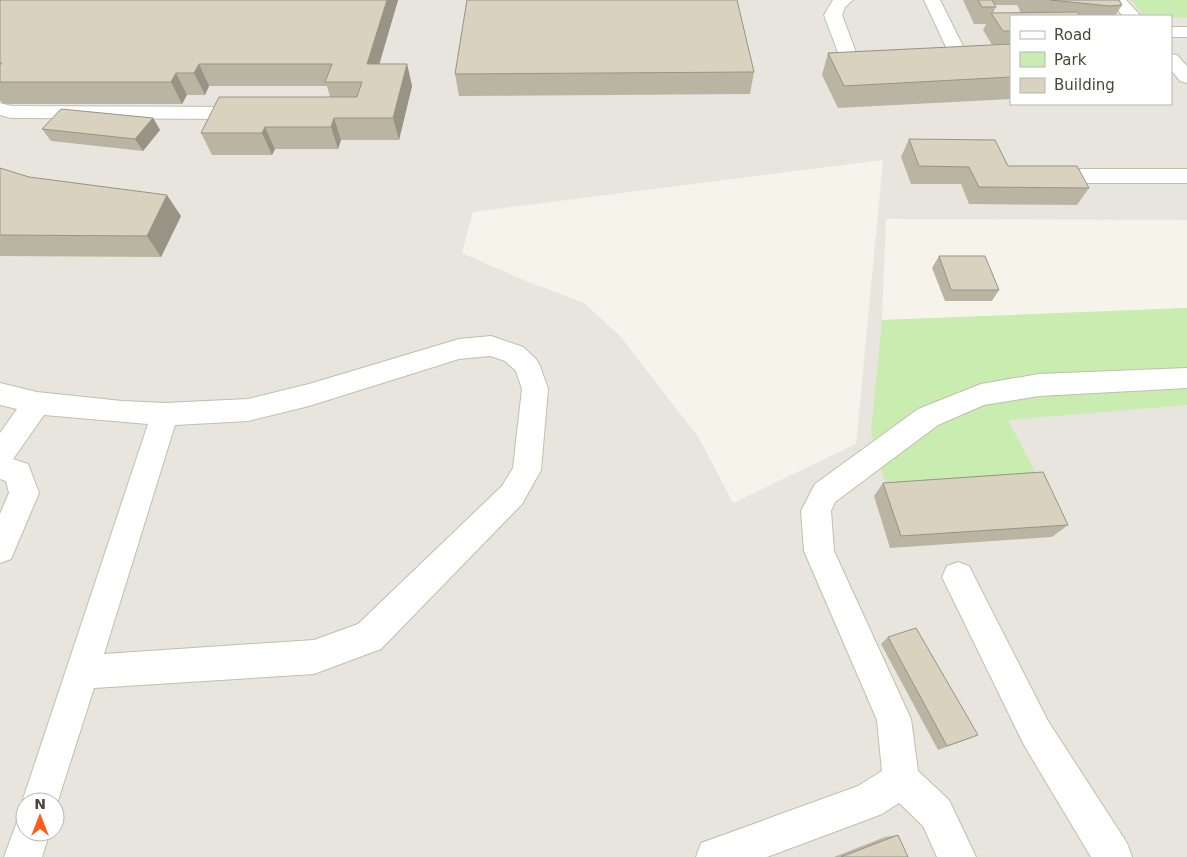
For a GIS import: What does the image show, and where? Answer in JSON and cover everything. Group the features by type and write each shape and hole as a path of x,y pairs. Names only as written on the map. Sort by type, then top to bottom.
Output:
{"street":[{"path":"845,0 838,4 832,15 852,66"},
{"path":"932,0 962,62"},
{"path":"1117,0 1131,15"},
{"path":"1172,32 1187,32"},
{"path":"1172,60 1187,77"},
{"path":"0,109 10,112 269,113"},
{"path":"1070,176 1187,176"},
{"path":"0,394 38,403 122,412 165,414 248,410 309,395 459,349 491,346 514,354 527,366 535,389 527,470 512,495 370,637 314,657 82,672"},
{"path":"957,857 936,813 901,780 894,720 819,551 816,511 825,493 928,417 981,395 1039,385 1187,378"},
{"path":"0,455 38,403"},
{"path":"43,792 165,414"},
{"path":"0,466 18,473 24,493 0,550"},
{"path":"958,577 1036,734 1113,857"},
{"path":"729,855 869,801 901,780"},
{"path":"22,857 27,842"}],"shaded area":[{"path":"0,0 1187,0 1187,220 886,219 882,320 1187,308 1187,857 0,857","holes":["883,160 856,444 733,503 699,438 620,336 584,303 526,281 462,253 473,212"]}],"green space":[{"path":"1131,0 1187,0 1187,18 1172,17 1172,15 1143,15"},
{"path":"1187,308 1187,405 1008,420 1037,475 886,485 871,432 882,320"}],"building":[{"path":"0,0 387,0 367,64 407,64 393,118 334,118 331,127 265,127 262,133 201,133 219,97 357,97 362,82 325,82 332,64 199,64 194,73 176,73 171,82 0,82 0,65 2,63 0,63"},
{"path":"467,0 737,0 754,72 455,74"},
{"path":"978,0 992,0 996,7 982,7"},
{"path":"1050,0 1119,0 1122,5 1110,6"},
{"path":"1077,12 1079,15 1010,15 1010,31 1003,31 991,13"},
{"path":"1010,44 1010,77 844,86 828,53"},
{"path":"61,109 153,118 135,139 42,129"},
{"path":"909,139 995,140 1008,166 1077,166 1089,188 979,187 969,167 919,166"},
{"path":"0,168 29,177 167,195 147,236 0,235"},
{"path":"939,256 985,256 999,290 951,290"},
{"path":"1043,472 1068,525 901,536 883,483"},
{"path":"916,628 978,735 947,746 888,637"},
{"path":"898,835 908,857 841,857"}]}
